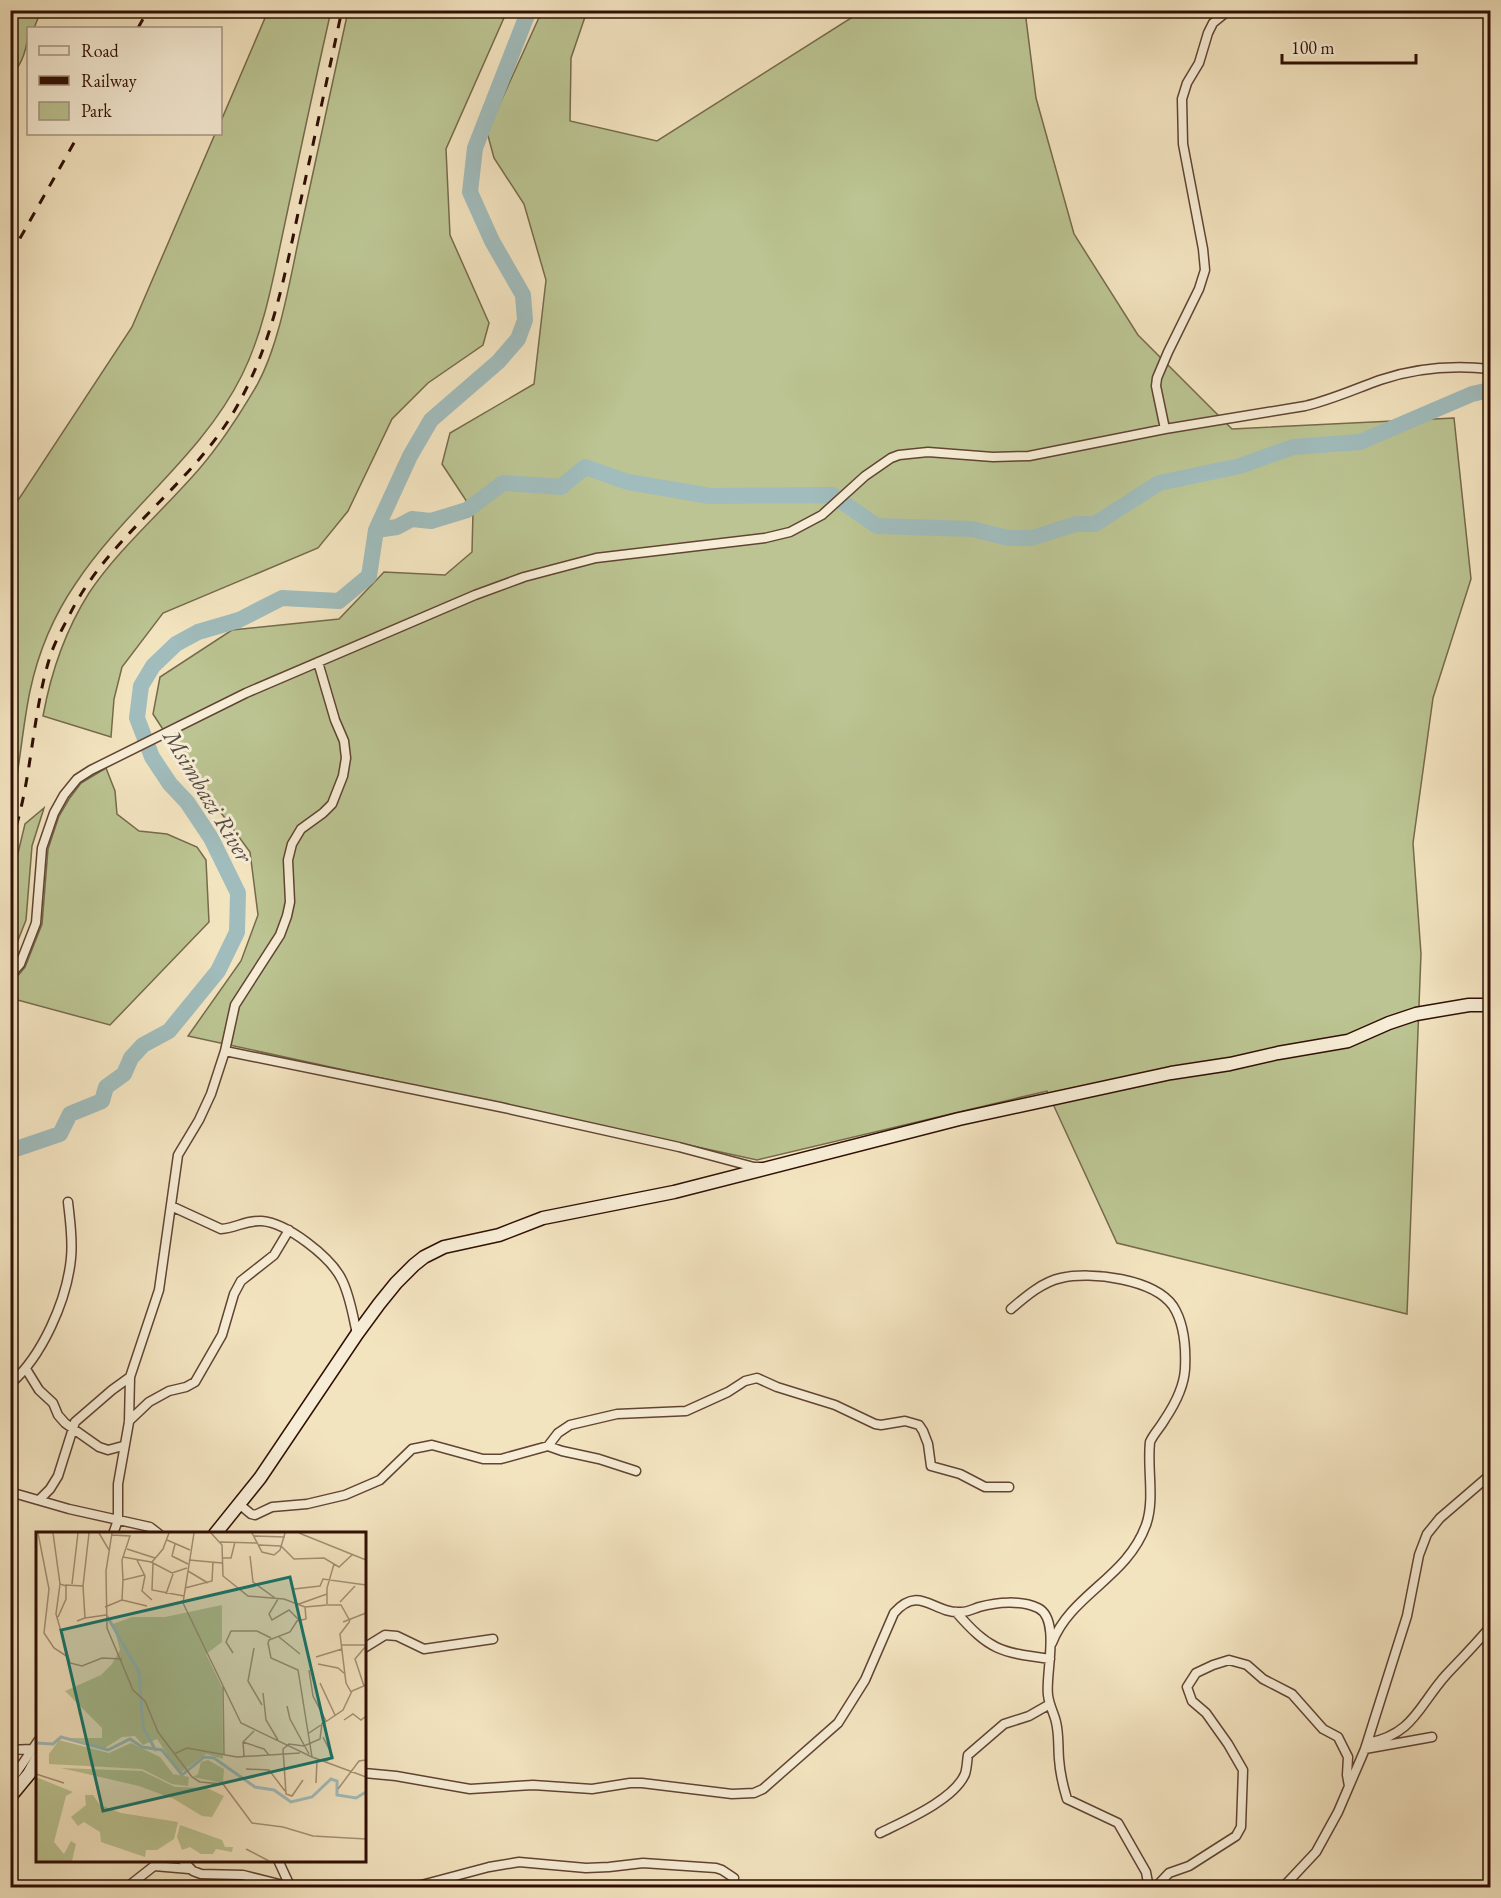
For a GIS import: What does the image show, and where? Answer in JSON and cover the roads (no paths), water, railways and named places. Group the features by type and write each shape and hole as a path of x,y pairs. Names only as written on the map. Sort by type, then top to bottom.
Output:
{"street":[{"path":"1165,429 1156,386 1157,378 1199,290 1205,270 1183,144 1182,99 1186,83 1202,56 1213,23 1229,10"},
{"path":"10,975 20,964 36,923 42,848 54,813 64,795 77,779 164,732 246,693 475,595 524,577 596,558 765,538 790,532 808,524 831,507 850,488 891,458 908,453 928,452 993,458 1029,456 1165,429 1305,406 1381,380 1424,369 1452,367 1491,369"},
{"path":"113,1532 118,1520 118,1484 129,1422 130,1377 159,1290 178,1155 199,1120 211,1094 225,1051 235,1005 280,935 287,916 290,902 288,866 292,844 301,829 332,804 343,776 346,758 344,741 335,720 318,662"},
{"path":"216,1532 270,1463 357,1334 396,1282 424,1257 444,1247 499,1235 543,1218 674,1192 958,1119 1171,1074 1348,1041 1416,1014 1468,1005 1491,1005"},
{"path":"225,1051 388,1083 680,1147 754,1167 765,1167"},
{"path":"10,1384 26,1369 36,1355 51,1323 67,1278 71,1258 68,1202"},
{"path":"171,1206 221,1229 252,1220 271,1222 289,1230 336,1269 343,1281 357,1334"},
{"path":"129,1422 149,1402 169,1391 195,1382 222,1335 234,1294 241,1281 274,1255 289,1230"},
{"path":"1011,1309 1042,1286 1060,1278 1108,1277 1130,1282 1160,1294 1174,1308 1179,1320 1185,1353 1183,1381 1172,1408 1150,1442 1147,1522 1140,1541 1121,1567 1064,1621 1050,1647"},
{"path":"26,1369 39,1390 53,1402 61,1419 72,1428 99,1447 108,1450 123,1446"},
{"path":"39,1500 58,1476 72,1428 78,1419 130,1377"},
{"path":"239,1504 255,1515 272,1507 307,1504 345,1495 380,1479 412,1449 423,1445 432,1445 483,1459 508,1458 548,1446 558,1433 570,1425 616,1414 686,1411 746,1381 757,1378 777,1387 835,1405 875,1425 912,1421 923,1431 929,1449 931,1466 960,1474 985,1487 1009,1487"},
{"path":"548,1446 636,1471"},
{"path":"1280,1887 1286,1884 1316,1852 1338,1812 1366,1746 1410,1608 1427,1534 1440,1518 1491,1475"},
{"path":"10,1492 150,1527 158,1532"},
{"path":"366,1773 470,1789 533,1785 592,1790 642,1783 708,1792 754,1793 763,1789 838,1723 858,1693 894,1613 902,1604 919,1600 956,1612 988,1645 1020,1655 1050,1659"},
{"path":"956,1612 1010,1602 1039,1608 1045,1613 1048,1620 1050,1647 1047,1686 1056,1722 1061,1779 1067,1799 1118,1823 1146,1872 1149,1887"},
{"path":"1366,1746 1388,1737 1412,1720 1445,1676 1491,1627"},
{"path":"366,1647 385,1635 397,1636 424,1649 493,1639"},
{"path":"1155,1887 1169,1873 1189,1866 1236,1836 1241,1827 1244,1773 1228,1743 1206,1713 1189,1696 1187,1687 1196,1673 1213,1665 1233,1660 1247,1665 1263,1679 1288,1691 1323,1729 1338,1737 1348,1757 1349,1786"},
{"path":"880,1833 924,1810 954,1788 966,1772 968,1755 999,1728 1010,1721 1036,1713 1050,1704"},
{"path":"1366,1746 1432,1737"},
{"path":"10,1750 34,1754"},
{"path":"10,1782 34,1754"},
{"path":"10,1797 29,1774 34,1754"},
{"path":"184,1862 189,1869"},
{"path":"279,1862 291,1887"},
{"path":"410,1887 489,1867 519,1862 586,1868 609,1868 643,1863 716,1868 734,1878"},
{"path":"126,1887 154,1866 189,1869 201,1874 243,1875 291,1887"}],"waterway":[{"name":"Msimbazi River","path":"10,1151 60,1134 70,1114 102,1101 106,1087 124,1074 131,1058 143,1045 169,1031 218,971 237,932 238,893 211,838 152,757 137,718 141,686 153,666 176,644 198,632 239,620 282,598 339,601 369,576 376,530 410,456 431,420 498,362 518,339 525,320 523,295 492,241 470,192 475,148 529,10"},
{"path":"376,530 397,527 412,519 431,521 467,510 503,483 561,487 585,467 628,482 710,496 832,495 877,526 972,529 1008,538 1032,538 1076,524 1095,524 1159,483 1240,466 1293,447 1360,442 1472,394 1490,390"}],"railway":[{"path":"139,27 148,10"},
{"path":"10,845 23,800 43,683 51,655 63,628 84,590 102,564 211,444 230,418 256,367 282,287 342,10"},
{"path":"10,256 78,135"}]}
